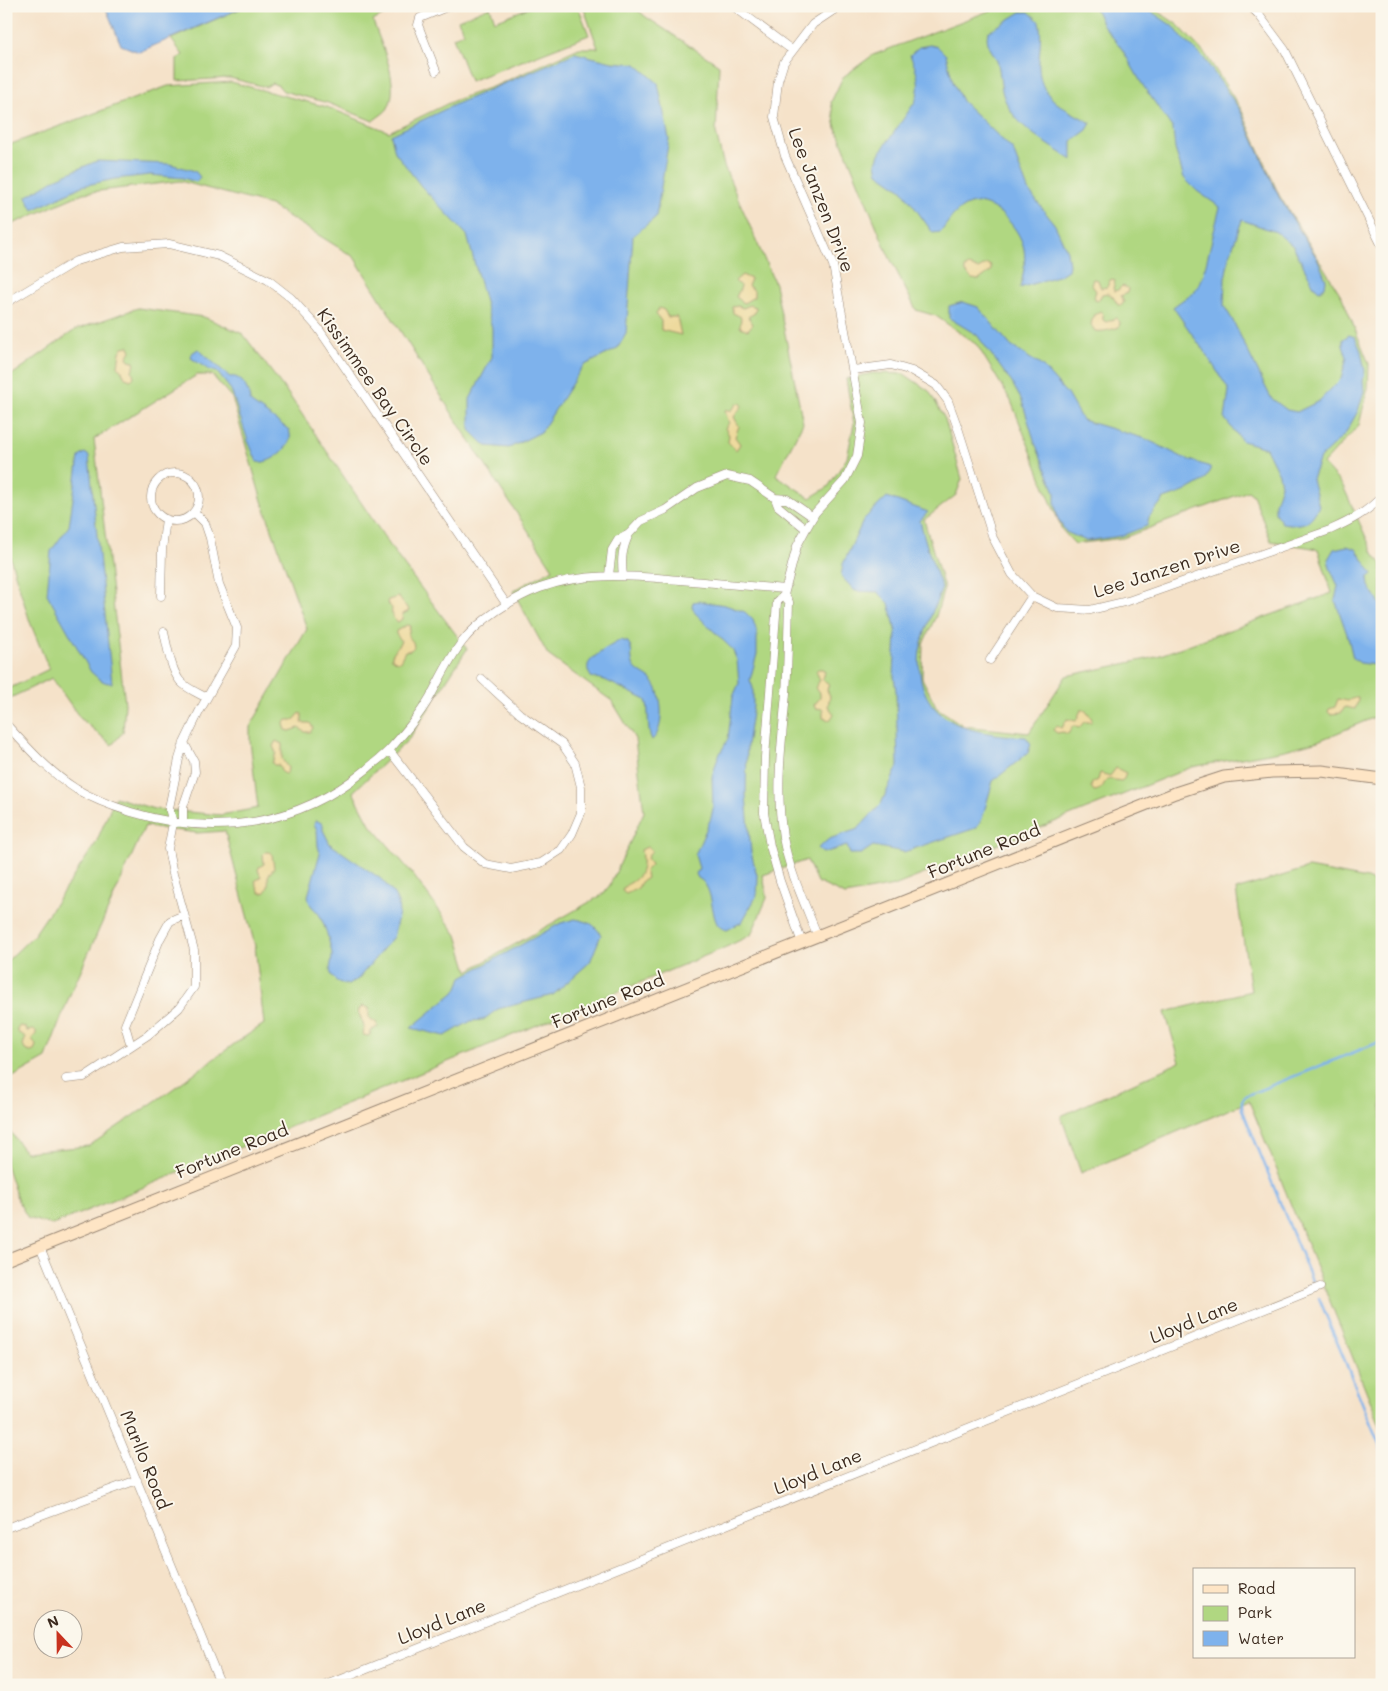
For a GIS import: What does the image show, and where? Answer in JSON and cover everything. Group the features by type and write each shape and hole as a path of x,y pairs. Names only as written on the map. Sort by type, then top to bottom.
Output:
{"street":[{"path":"436,71 418,21 420,18 449,6"},
{"path":"733,6 792,50"},
{"name":"Lee Janzen Drive","path":"802,943 780,884 770,846 764,812 765,757 777,602 784,592 797,546 813,517 845,480 857,456 862,423 834,265 785,156 774,116 778,81 784,62 813,24 840,6"},
{"path":"1250,6 1285,50 1382,246"},
{"name":"Kissimmee Bay Circle","path":"6,303 76,261 123,247 168,244 219,256 268,280 291,298 318,328 507,605"},
{"name":"Lee Janzen Drive","path":"853,370 891,365 912,371 936,385 948,401 993,538 1012,574 1032,596 1057,608 1090,610 1128,601 1330,530 1354,519 1375,504 1382,496"},
{"path":"175,472 190,477 195,483 200,497 194,512 182,520 166,519 159,515 151,500 154,484 167,474 175,472"},
{"path":"623,576 622,548 629,534 641,521 665,510 696,488 727,476 750,481 775,498 787,499 813,517"},
{"path":"775,498 778,506 806,530"},
{"path":"66,1080 84,1077 148,1035 179,1008 194,987 194,950 168,850 173,823 169,808 184,743 236,646 238,628 219,584 210,538 205,523 194,512"},
{"path":"161,596 162,550 166,519"},
{"path":"609,575 612,550 618,540 629,534"},
{"path":"6,724 38,759 76,789 111,806 173,823 222,826 259,821 294,811 325,798 351,782 389,750 414,721 462,642 484,619 539,588 577,578 609,575 784,592 789,602 780,814 783,838 795,878 818,937"},
{"path":"990,660 1032,596"},
{"path":"164,632 172,664 179,680 190,689 207,698"},
{"path":"389,750 464,847 486,864 511,869 541,863 561,850 572,834 580,813 581,787 575,763 562,744 520,714 482,679"},
{"path":"767,729 783,729"},
{"path":"183,823 183,807 195,772 194,761 184,743"},
{"name":"Fortune Road","path":"6,1260 1175,793 1224,777 1272,772 1322,771 1382,779"},
{"path":"780,884 795,878"},
{"path":"131,1046 125,1025 160,939 170,921 184,915"},
{"name":"Marllo Road","path":"40,1246 221,1685"},
{"name":"Lloyd Lane","path":"327,1685 1320,1287"},
{"path":"6,1528 137,1480"}],"green space":[{"path":"246,6 421,6 387,13 373,21 385,52 392,87 388,108 373,121 328,103 283,91 279,86 272,83 266,87 230,78 177,81 177,59 183,55 171,39"},
{"path":"533,6 578,6 589,35 470,81 453,37 464,33 458,20 490,7 495,21"},
{"path":"583,6 633,6 646,17 719,65 716,133 724,166 775,284 803,423 776,475 810,498 828,487 847,458 854,424 846,379 873,373 904,374 929,391 945,419 962,479 956,495 924,520 944,588 936,616 923,644 922,678 937,708 964,726 1029,733 1066,676 1152,658 1332,593 1318,549 1271,541 1253,495 1248,491 1123,538 1075,544 1062,530 1011,401 977,345 936,316 916,310 887,252 836,128 831,102 843,77 873,55 1002,6 1150,6 1178,25 1206,55 1241,109 1279,195 1342,297 1369,364 1368,388 1359,425 1323,464 1343,486 1374,555 1382,564 1382,714 1318,741 1285,750 1192,767 894,886 845,895 817,882 807,860 763,875 767,898 751,935 724,948 52,1225 28,1218 18,1201 6,1164 6,1126 25,1152 89,1146 264,1024 255,946 225,831 197,833 145,826 69,997 46,1058 6,1081 6,962 34,935 96,843 115,797 154,809 221,815 258,808 250,727 307,629 262,501 232,398 212,375 197,375 94,439 125,704 123,732 112,745 80,718 52,678 6,700 6,690 49,669 30,622 6,544 6,379 75,330 138,308 204,317 243,334 289,395 397,556 467,649 409,739 353,792 370,824 411,872 457,935 468,971 602,895 610,885 644,812 635,739 612,701 548,655 513,591 553,569 458,423 354,257 270,205 180,181 83,193 6,227 6,146 168,86 231,82 327,107 389,132 453,101 497,85 579,48 598,48"},
{"path":"1308,868 1367,879 1382,886 1382,1430 1249,1101 1081,1173 1061,1116 1180,1062 1165,1012 1251,991 1236,890"}],"sand":[{"path":"987,264 991,266 991,271 979,280 972,279 965,272 965,268 969,266 978,269"},
{"path":"742,275 751,279 748,286 754,290 754,297 744,303 736,297 741,287 735,281"},
{"path":"1093,279 1098,280 1101,288 1107,287 1110,280 1113,279 1115,281 1113,289 1115,291 1122,286 1128,288 1127,293 1121,296 1124,302 1122,305 1118,305 1108,293 1102,294 1099,300 1096,301 1094,297 1096,291 1091,284"},
{"path":"750,305 756,307 755,313 748,317 753,324 748,330 740,327 741,317 733,313 732,307 738,306 743,308"},
{"path":"659,308 664,310 668,317 677,317 681,335 661,330 661,321 656,314"},
{"path":"1100,311 1103,314 1103,320 1106,322 1116,318 1120,322 1119,327 1107,331 1095,331 1091,325 1093,316"},
{"path":"129,346 131,351 127,357 135,364 132,370 134,377 131,380 125,378 118,366 120,352 123,347"},
{"path":"741,403 742,406 734,417 739,426 735,437 740,444 736,450 728,442 729,435 725,428 729,423 725,411 732,410 737,404"},
{"path":"398,597 409,611 403,614 402,619 398,622 393,618 392,608 387,603 388,600"},
{"path":"407,625 410,626 408,636 413,642 414,647 411,650 405,651 400,661 397,662 392,659 392,655 401,641 396,631"},
{"path":"823,669 825,672 822,679 829,684 827,690 830,696 828,706 834,714 830,720 823,718 823,709 815,708 814,705 820,698 820,693 815,688 820,680 816,671"},
{"path":"1358,697 1358,700 1355,709 1345,707 1341,713 1330,714 1328,712 1329,709 1335,707 1338,699 1348,701"},
{"path":"1081,710 1085,710 1092,719 1091,722 1084,722 1079,728 1073,726 1068,734 1063,732 1057,733 1053,730 1056,726 1062,728 1067,719 1076,721"},
{"path":"300,713 302,714 302,723 310,723 313,728 310,732 305,732 299,728 290,731 286,730 284,724 287,720 294,720"},
{"path":"276,741 282,744 282,759 288,768 287,773 284,774 279,765 272,763 276,753 273,746"},
{"path":"1116,768 1126,773 1124,779 1121,781 1108,779 1101,788 1094,791 1091,787 1092,783 1098,780 1100,773 1110,776"},
{"path":"647,847 652,850 647,858 651,865 645,871 647,878 641,882 638,888 626,894 622,891 640,873 642,869 641,850"},
{"path":"270,852 272,855 274,868 268,876 267,889 264,893 260,893 255,881 261,877 258,870 264,864 263,854"},
{"path":"362,1006 369,1008 369,1018 376,1022 378,1027 372,1030 369,1036 363,1035 364,1026 358,1011"},
{"path":"20,1026 25,1027 27,1031 36,1031 32,1039 36,1045 34,1051 25,1050 23,1045 26,1037 17,1032 17,1028"}],"water":[{"path":"105,6 246,6 139,52 121,45"},
{"path":"1094,6 1143,6 1174,27 1183,39 1203,57 1240,110 1279,197 1318,260 1326,280 1325,287 1320,290 1315,288 1293,246 1276,232 1242,220 1229,258 1225,278 1224,306 1271,398 1287,410 1297,412 1319,401 1341,379 1347,357 1343,346 1343,339 1349,335 1355,337 1361,351 1365,371 1364,391 1358,411 1345,434 1320,458 1312,479 1319,506 1312,517 1305,523 1282,523 1275,513 1275,503 1281,485 1279,474 1266,448 1242,441 1225,419 1229,390 1173,307 1195,291 1203,276 1220,207 1197,191 1184,178 1175,149 1173,129 1142,84 1122,49 1103,25"},
{"path":"1021,12 1029,12 1039,21 1041,35 1039,73 1047,92 1061,106 1091,123 1087,130 1072,141 1072,160 1026,128 1011,112 1004,98 997,60 987,41 987,37 988,32"},
{"path":"930,45 938,47 946,55 953,82 962,101 1013,150 1028,190 1055,225 1067,251 1068,270 1060,275 1020,288 1024,269 1024,249 1016,231 1002,214 984,204 974,203 958,211 941,232 933,233 902,190 878,173 876,163 879,154 915,102 917,96 918,78 910,55 919,47"},
{"path":"575,53 612,62 636,64 658,83 669,139 656,217 633,236 626,334 617,349 583,366 541,432 509,448 486,446 470,430 470,399 492,357 492,328 467,235 421,186 395,152 391,135 456,104"},
{"path":"97,161 170,164 195,171 200,177 196,182 183,178 150,175 115,179 82,186 33,210 26,197 57,178"},
{"path":"963,302 978,307 1011,346 1042,366 1067,394 1082,420 1146,439 1184,458 1210,467 1211,470 1205,480 1184,492 1164,499 1149,517 1147,526 1121,536 1086,541 1066,532 1058,519 1055,492 1035,443 1022,401 1012,383 977,335 949,318 949,306"},
{"path":"198,349 230,377 238,378 242,381 249,393 250,402 288,429 290,435 287,446 276,457 263,462 257,462 231,390 217,372 209,370 191,358 192,353"},
{"path":"85,453 89,456 112,683 103,681 91,672 47,594 51,551 69,526 79,457"},
{"path":"887,497 928,512 920,521 942,588 926,628 920,652 921,680 927,697 936,710 962,726 993,734 1026,737 1031,744 1028,753 993,781 982,819 976,828 904,852 873,846 861,854 850,854 847,846 823,853 818,848 829,839 858,829 881,804 898,766 894,676 896,631 889,603 878,592 855,591 841,576 843,564 864,519"},
{"path":"1347,546 1356,549 1373,574 1368,578 1369,586 1382,607 1382,664 1360,663 1353,658 1335,600 1338,586 1328,559 1334,549"},
{"path":"699,601 725,605 745,612 753,620 757,632 757,654 750,680 753,688 753,706 747,746 746,795 751,852 758,879 757,895 742,922 727,930 721,928 717,923 707,888 696,874 699,868 695,855 711,818 713,808 712,777 718,757 728,739 733,697 739,683 737,660 732,649 695,613 692,606 693,602"},
{"path":"621,640 628,642 635,667 653,682 659,695 661,720 656,735 652,740 649,731 646,700 605,680 591,677 588,671 588,665 593,658"},
{"path":"316,820 323,824 323,830 330,844 381,879 394,894 398,903 399,913 393,937 358,979 348,985 337,981 332,976 330,968 332,953 324,925 319,915 311,906 308,896 320,853 317,830 314,824"},
{"path":"575,919 591,924 601,935 590,962 553,995 498,1009 483,1020 471,1021 445,1036 411,1028 457,990 462,977 561,923"}],"waterway":[{"path":"1312,1281 1242,1109 1242,1101 1245,1096 1382,1041"},
{"path":"1319,1298 1382,1451"},
{"path":"1060,1685 1064,1683 1070,1685"}]}
